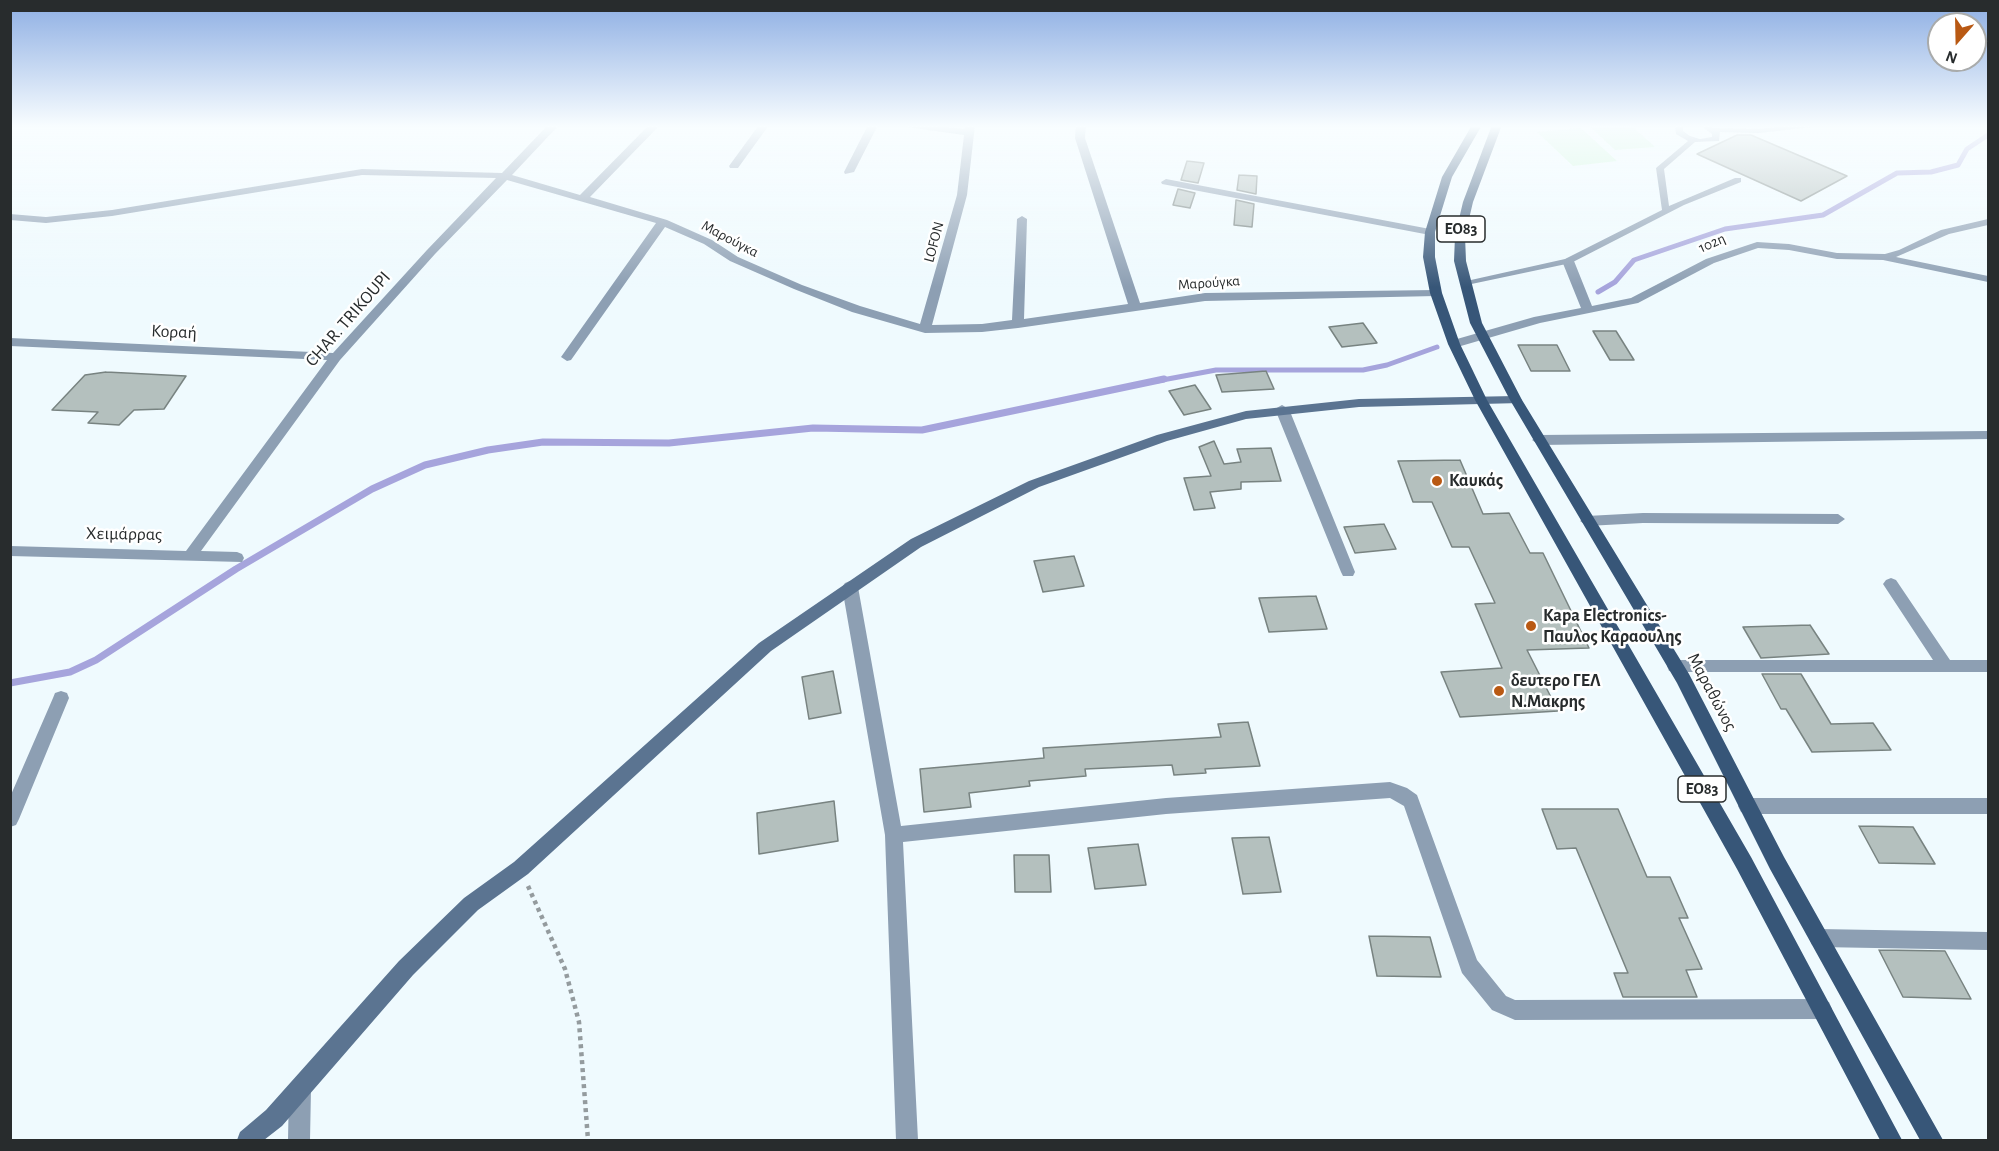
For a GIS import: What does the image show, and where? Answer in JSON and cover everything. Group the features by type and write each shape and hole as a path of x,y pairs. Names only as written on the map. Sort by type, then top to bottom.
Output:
{"main road":[{"name":"ΕΟ83","path":"1446,179 1430,231 1430,257 1436,293 1455,344 1481,400 1744,863 1891,1140"},
{"name":"Μαραθώνος","path":"1477,179 1462,221 1460,261 1469,303 1482,336 1539,440 1675,666 1747,806 1932,1140"}],"street":[{"name":"Μαρούγκα","path":"10,217 46,220 112,213 321,179"},
{"name":"CHAR. TRIKOUPI","path":"191,555 270,443 336,357 431,252 502,179"},
{"name":"Μαρούγκα","path":"515,179 663,222 708,242 734,259 798,287 856,309 925,329 982,328 1135,306 1240,295 1436,293"},
{"path":"583,198 602,179"},
{"name":"LOFON","path":"925,329 962,195 964,179"},
{"path":"1093,179 1135,306"},
{"path":"1166,182 1430,231"},
{"path":"1017,324 1022,219"},
{"path":"567,357 663,222"},
{"name":"102η","path":"1455,344 1538,320 1634,302 1710,261 1757,245 1789,247 1837,256 1880,257 1903,252 1945,232 1989,222"},
{"path":"1880,257 1989,279"},
{"path":"1568,261 1588,310"},
{"name":"Κοραή","path":"10,342 336,357"},
{"path":"248,1140 274,1118 406,968 471,904 520,868 765,647 916,543 1034,484 1162,438 1246,415 1282,409 1391,401 1516,400"},
{"path":"1282,409 1348,572"},
{"path":"1539,440 1989,435"},
{"path":"1587,521 1643,518 1838,519"},
{"name":"Χειμάρρας","path":"10,551 237,558"},
{"path":"1891,584 1946,665"},
{"path":"850,587 894,835 907,1140"},
{"path":"1675,666 1989,666"},
{"path":"10,819 61,698"},
{"path":"894,835 1166,806 1390,790 1401,793 1411,801 1469,966 1499,1003 1515,1010 1822,1009"},
{"path":"1747,806 1989,806"},
{"path":"1819,938 1989,941"},
{"path":"299,1140 300,1089"}],"lane":[{"path":"1661,179 1666,211"},
{"path":"1465,284 1568,261 1666,211 1738,180"}],"path":[{"path":"520,868 565,969 579,1022 588,1140"}],"building":[{"path":"1181,179 1199,179 1198,183"},
{"path":"1239,179 1257,179 1256,194 1237,190"},
{"path":"1752,179 1842,179 1801,201"},
{"path":"1178,189 1195,193 1190,208 1173,205"},
{"path":"1236,200 1254,204 1252,227 1234,225"},
{"path":"1363,323 1377,343 1342,347 1329,327"},
{"path":"1593,331 1616,331 1634,360 1610,360"},
{"path":"1518,345 1557,345 1570,371 1531,371"},
{"path":"1266,371 1274,389 1222,392 1216,375"},
{"path":"106,372 186,376 164,409 134,410 119,425 88,423 98,412 52,410 85,375"},
{"path":"1195,385 1211,409 1184,415 1169,391"},
{"path":"1214,441 1224,464 1241,462 1237,449 1271,448 1281,481 1241,482 1241,489 1210,492 1215,508 1194,510 1184,478 1211,476 1199,447"},
{"path":"1460,460 1483,514 1509,513 1530,553 1543,553 1589,648 1527,650 1558,711 1460,717 1441,672 1502,668 1475,604 1495,603 1469,547 1452,547 1432,502 1413,502 1398,461"},
{"path":"1384,524 1396,549 1355,553 1344,527"},
{"path":"1074,556 1084,586 1043,592 1034,561"},
{"path":"1316,596 1327,629 1269,632 1259,598"},
{"path":"1810,625 1829,654 1761,658 1743,627"},
{"path":"833,671 841,713 809,719 802,677"},
{"path":"1762,674 1801,674 1831,724 1873,723 1891,750 1812,752 1786,709 1781,709"},
{"path":"1248,722 1260,766 1205,769 1206,773 1174,775 1172,765 1085,769 1086,776 1029,781 1030,786 969,793 971,807 924,812 920,769 1044,758 1043,748 1221,737 1218,724"},
{"path":"834,801 838,841 759,854 757,813"},
{"path":"1542,809 1618,809 1647,877 1670,877 1688,918 1679,918 1702,969 1686,970 1697,997 1623,997 1614,973 1628,973 1576,848 1557,849"},
{"path":"1859,826 1913,827 1935,864 1879,863"},
{"path":"1269,837 1281,892 1243,894 1232,838"},
{"path":"1138,844 1146,885 1095,889 1088,848"},
{"path":"1014,855 1049,855 1051,892 1015,892"},
{"path":"1369,936 1430,937 1441,977 1377,976"},
{"path":"1879,950 1945,951 1971,999 1903,997"}],"waterway":[{"path":"1598,292 1615,282 1634,260 1725,229 1823,215 1887,179"},
{"path":"1157,381 1216,370 1363,370 1387,365 1437,347"},
{"path":"10,683 70,672 96,660 236,569 372,489 425,465 488,450 543,442 669,443 813,428 922,430 1164,379"}],"place":[{"name":"Καυκάς","path":"1437,481"},
{"name":"Kapa Electronics- Παυλος Καραουλης","path":"1531,626"},
{"name":"δευτερο ΓΕΛ Ν.Μακρης","path":"1499,691"}]}
